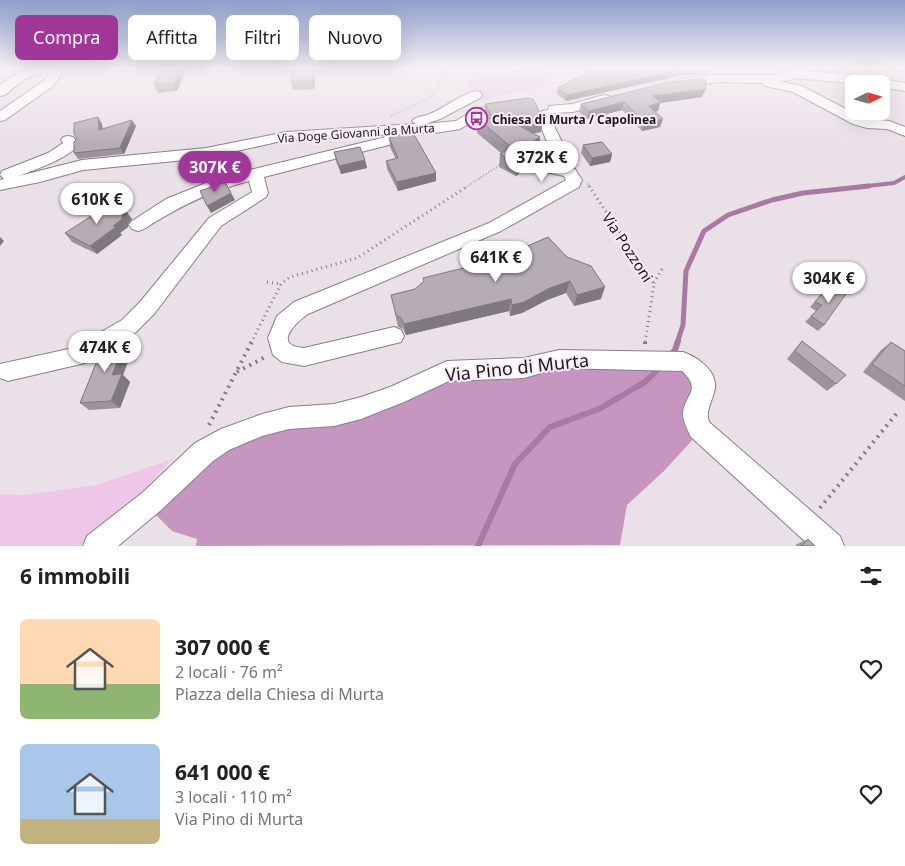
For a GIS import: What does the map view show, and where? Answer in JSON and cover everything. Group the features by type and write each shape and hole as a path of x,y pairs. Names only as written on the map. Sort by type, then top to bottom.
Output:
{"street":[{"path":"0,117 33,93"},
{"path":"806,93 858,121 889,125 905,132"},
{"path":"396,129 398,125 409,122 430,120 446,112 462,99 475,95"},
{"path":"394,336 304,357 293,357 281,349 278,340 283,323 290,315 301,308 495,227 574,183 570,172 546,168 540,162 556,144 548,128 550,112 613,97"},
{"path":"138,225 172,203 227,181 465,123 480,112 526,105"},
{"name":"Via Doge Giovanni da Murta","path":"0,185 40,177 82,165 206,153 286,136 446,127"},
{"path":"0,178 53,156 72,144 68,140"},
{"path":"8,371 77,356 129,326 147,308 215,222 260,193 254,174"},
{"name":"Via Pino di Murta","path":"98,546 152,502 204,452 221,441 262,425 289,418 334,415 360,408 447,371 524,368 559,360 593,359 648,362"},
{"path":"648,362 683,362 689,364 699,373 704,386 695,414 699,429 830,546"}],"path":[{"path":"370,130 376,122 428,99 434,93"},
{"name":"Via Pozzoni","path":"585,180 654,284 645,343 648,362"},
{"path":"654,284 662,269"},
{"path":"267,282 281,284"},
{"path":"237,372 281,349"},
{"path":"806,526 897,413"}],"shaded area":[{"path":"474,93 513,93 480,101"},
{"path":"661,365 686,371 692,379 696,436 664,471 627,505 620,545 196,546 197,539 172,531 152,511 233,443 453,379 559,368 642,370"},
{"path":"172,459 128,508 85,546 0,546 0,494 24,495 96,485"}],"building":[{"path":"624,93 672,93 653,96 661,102 649,106 663,119 645,123 624,102 589,111 581,104"},
{"path":"528,98 533,99 543,119 514,123 540,137 528,145 533,147 533,150 517,163 500,154 511,147 478,119 493,118 485,104"},
{"path":"98,117 99,130 132,120 120,148 74,153 74,142 77,138 74,134 74,123"},
{"path":"412,131 436,173 397,182 386,161 398,158 389,138"},
{"path":"602,142 612,154 592,158 583,145"},
{"path":"360,147 365,160 339,166 334,152"},
{"path":"225,182 231,193 207,206 200,191"},
{"path":"113,205 126,211 122,219 113,226 116,227 90,246 65,233 104,208"},
{"path":"548,237 567,257 591,266 605,287 577,295 570,281 550,288 524,302 512,305 511,299 404,324 401,318 396,315 391,295 415,289 424,281 423,278 496,260"},
{"path":"846,283 851,287 824,325 811,316 822,305 815,302 824,291 833,296"},
{"path":"128,335 112,375 122,374 111,401 80,403 101,351 104,351 110,338"},
{"path":"802,341 846,375 836,384 795,351"},
{"path":"891,342 905,351 905,386 872,364"},
{"path":"808,539 815,546 802,546"}],"waterway":[{"path":"858,187 894,183 905,177"},
{"path":"677,343 683,325 686,271 704,231 728,215 772,200 803,193 869,186"},
{"path":"670,355 675,350 678,341"},
{"path":"478,546 515,464 550,427 599,409 645,382 660,367"}],"place":[{"name":"Chiesa di Murta / Capolinea","path":"476,119"}]}
